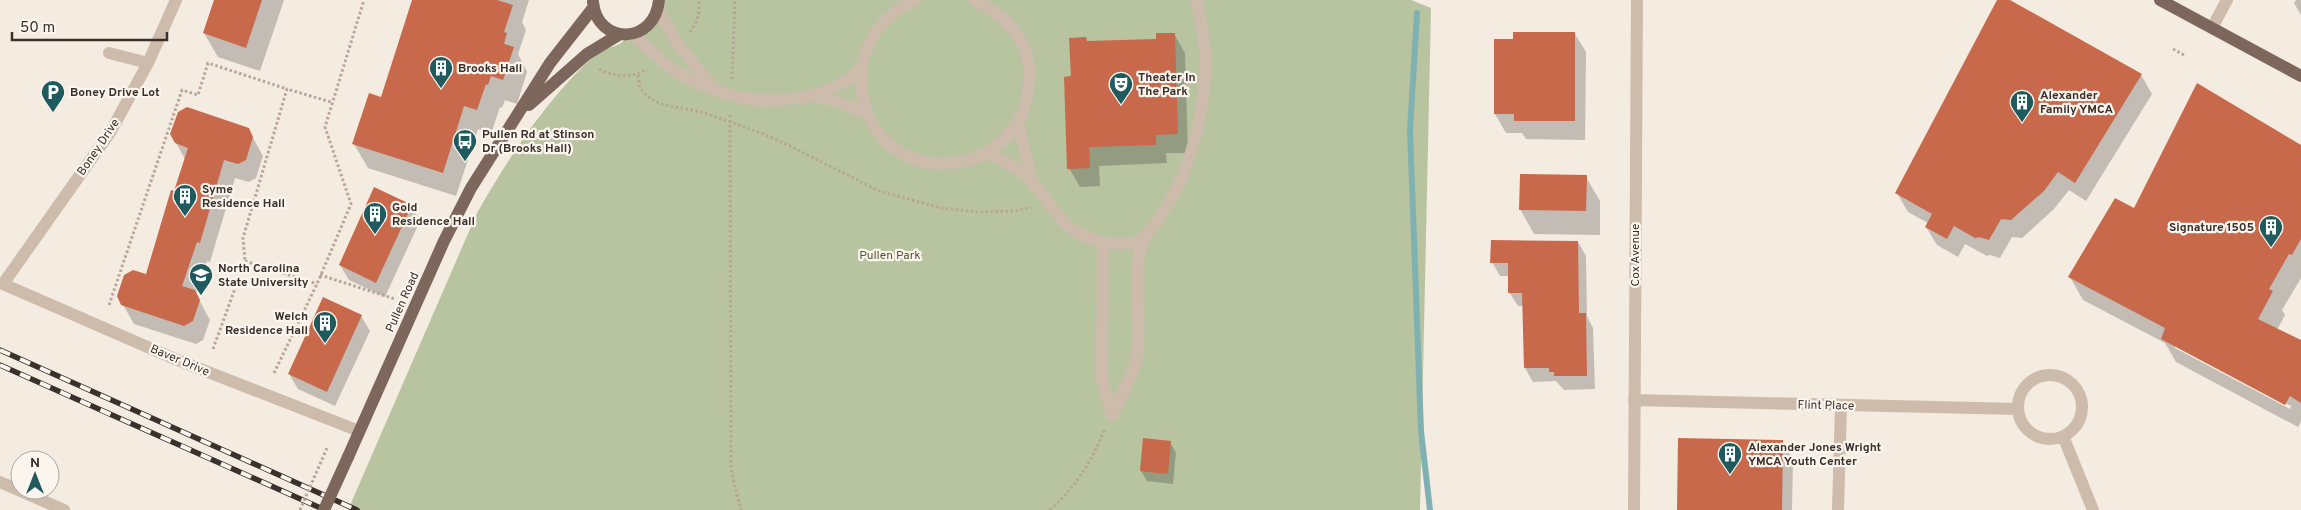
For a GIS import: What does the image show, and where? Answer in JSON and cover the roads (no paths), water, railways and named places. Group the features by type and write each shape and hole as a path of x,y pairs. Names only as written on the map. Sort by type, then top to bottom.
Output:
{"main road":[{"path":"2160,0 2301,76"},
{"name":"Pullen Road","path":"520,113 587,54 626,34 649,26 659,2"},
{"path":"593,4 596,17 602,25 626,34"},
{"name":"Pullen Road","path":"324,510 444,241 471,188 550,63 593,4"}],"street":[{"name":"Boney Drive","path":"2,284 111,131 148,63 176,0"},
{"path":"915,0 886,18 874,33 865,50 860,68 861,92 868,115 880,134 898,150 919,160 942,164 966,161 988,153 1006,138 1018,124 1028,97 1030,73 1025,49 1013,28 995,11 974,0"},
{"path":"1103,242 1102,379 1112,415 1136,358 1139,338 1138,256 1140,248 1178,188 1188,162 1200,113 1205,77 1204,32 1196,0"},
{"name":"Cox Avenue","path":"1634,510 1637,0"},
{"path":"2212,28 2227,0"},
{"path":"659,2 678,45 714,88"},
{"path":"626,34 676,72 699,84 731,95 756,100 813,96 851,106 868,115"},
{"path":"109,53 148,63"},
{"path":"813,96 847,80 860,68"},
{"path":"1018,124 1032,182"},
{"path":"988,153 1014,166 1032,182 1062,221 1073,230 1103,242 1136,242 1146,236"},
{"name":"Baver Drive","path":"2,284 184,363 359,431"},
{"path":"2052,376 2068,382 2079,395 2081,414 2077,423 2063,436 2043,438 2026,428 2018,410 2022,392 2035,379 2052,376"},
{"name":"Flint Place","path":"1634,400 2018,410"},
{"path":"1838,510 1841,405"},
{"path":"2063,436 2093,510"},
{"path":"0,482 36,504 64,510"}],"waterway":[{"path":"1417,13 1410,130 1421,431 1430,510"}],"railway":[{"path":"0,350 357,510"},
{"path":"0,365 325,510"}],"place":[{"name":"Brooks Hall","path":"441,89"},
{"name":"Theater In The Park","path":"1121,105"},
{"name":"Boney Drive Lot","path":"53,113"},
{"name":"Alexander Family YMCA","path":"2022,123"},
{"name":"Pullen Rd at Stinson Dr (Brooks Hall)","path":"465,162"},
{"name":"Syme Residence Hall","path":"185,217"},
{"name":"Gold Residence Hall","path":"375,235"},
{"name":"Signature 1505","path":"2271,248"},
{"name":"North Carolina State University","path":"201,296"},
{"name":"Welch Residence Hall","path":"325,344"},
{"name":"Alexander Jones Wright YMCA Youth Center","path":"1730,475"}],"park label":[{"name":"Pullen Park","path":"890,255"}]}
